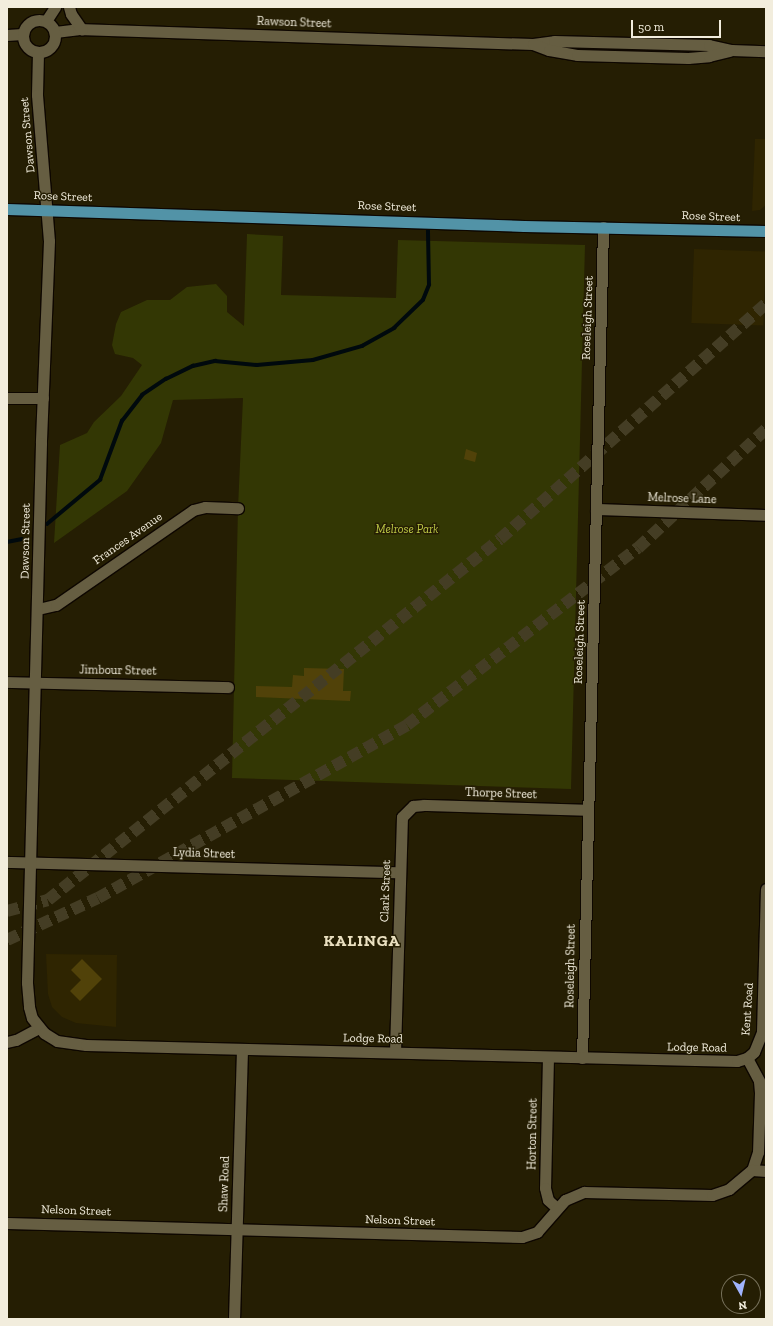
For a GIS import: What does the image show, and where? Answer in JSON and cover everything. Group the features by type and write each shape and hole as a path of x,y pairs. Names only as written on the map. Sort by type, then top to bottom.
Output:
{"main road":[{"name":"Rose Street","path":"7,208 766,231"}],"street":[{"path":"46,21 55,7"},
{"path":"69,7 71,14 82,30"},
{"path":"36,20 46,21 55,32 52,47 38,53 28,49 24,45 22,34 24,29 31,22 36,20"},
{"name":"Rawson Street","path":"55,32 82,30 533,44 554,41 709,45 731,50 766,51"},
{"path":"7,35 22,34"},
{"name":"Dawson Street","path":"38,53 37,101 49,241 43,398 27,983 29,1007 32,1018 39,1028"},
{"name":"Roseleigh Street","path":"582,1058 603,227"},
{"path":"7,398 43,398"},
{"name":"Frances Avenue","path":"38,609 56,605 193,510 205,507 238,508"},
{"name":"Melrose Lane","path":"596,509 766,514"},
{"name":"Jimbour Street","path":"7,682 228,687"},
{"name":"Thorpe Street","path":"413,806 424,805 588,810"},
{"name":"Clark Street","path":"395,1052 402,817 413,806"},
{"name":"Lydia Street","path":"7,862 400,872"},
{"name":"Kent Road","path":"747,1058 754,1052 759,1043 762,1032 765,992 766,889"},
{"path":"7,1042 16,1040 39,1028"},
{"name":"Lodge Road","path":"39,1028 57,1041 86,1045 395,1052 726,1062 747,1058"},
{"name":"Shaw Road","path":"234,1319 242,1049"},
{"name":"Horton Street","path":"548,1057 545,1188 548,1200 557,1208"},
{"path":"747,1058 759,1081 760,1093 758,1152 752,1170 766,1171"},
{"name":"Nelson Street","path":"7,1223 522,1237 537,1232 565,1200 584,1192 701,1195 721,1193 734,1186 752,1170"}],"shaded area":[{"path":"755,139 766,139 766,205 760,210 752,211"},
{"path":"694,249 766,252 763,325 691,323"},
{"path":"46,954 117,955 116,1027 76,1023 62,1017 52,1007 48,994"}],"green space":[{"name":"Melrose Park","path":"247,234 283,236 281,295 396,298 398,240 585,245 571,789 232,778 238,508 243,398 173,400 161,443 127,491 54,543 60,445 87,433 94,422 121,396 142,365 133,358 115,354 112,345 116,324 121,312 147,300 170,300 187,287 216,284 227,296 227,312 244,326"}],"building":[{"path":"466,449 477,453 475,462 464,459"},
{"path":"304,668 344,669 343,691 351,691 350,701 256,697 256,686 292,687 293,675 304,676"},
{"path":"82,959 102,979 80,1001 70,991 81,980 71,970"}],"waterway":[{"path":"47,524 100,480 122,421 142,395 166,379 193,366 215,361 257,365 313,360 362,346 394,328 423,300 429,285 428,231"},
{"path":"7,542 22,539"}],"tunnel":[{"path":"7,911 48,900 500,539 766,304"},
{"path":"7,940 98,898 407,725 638,548 766,429"}],"district":[{"name":"KALINGA","path":"362,941"}]}
